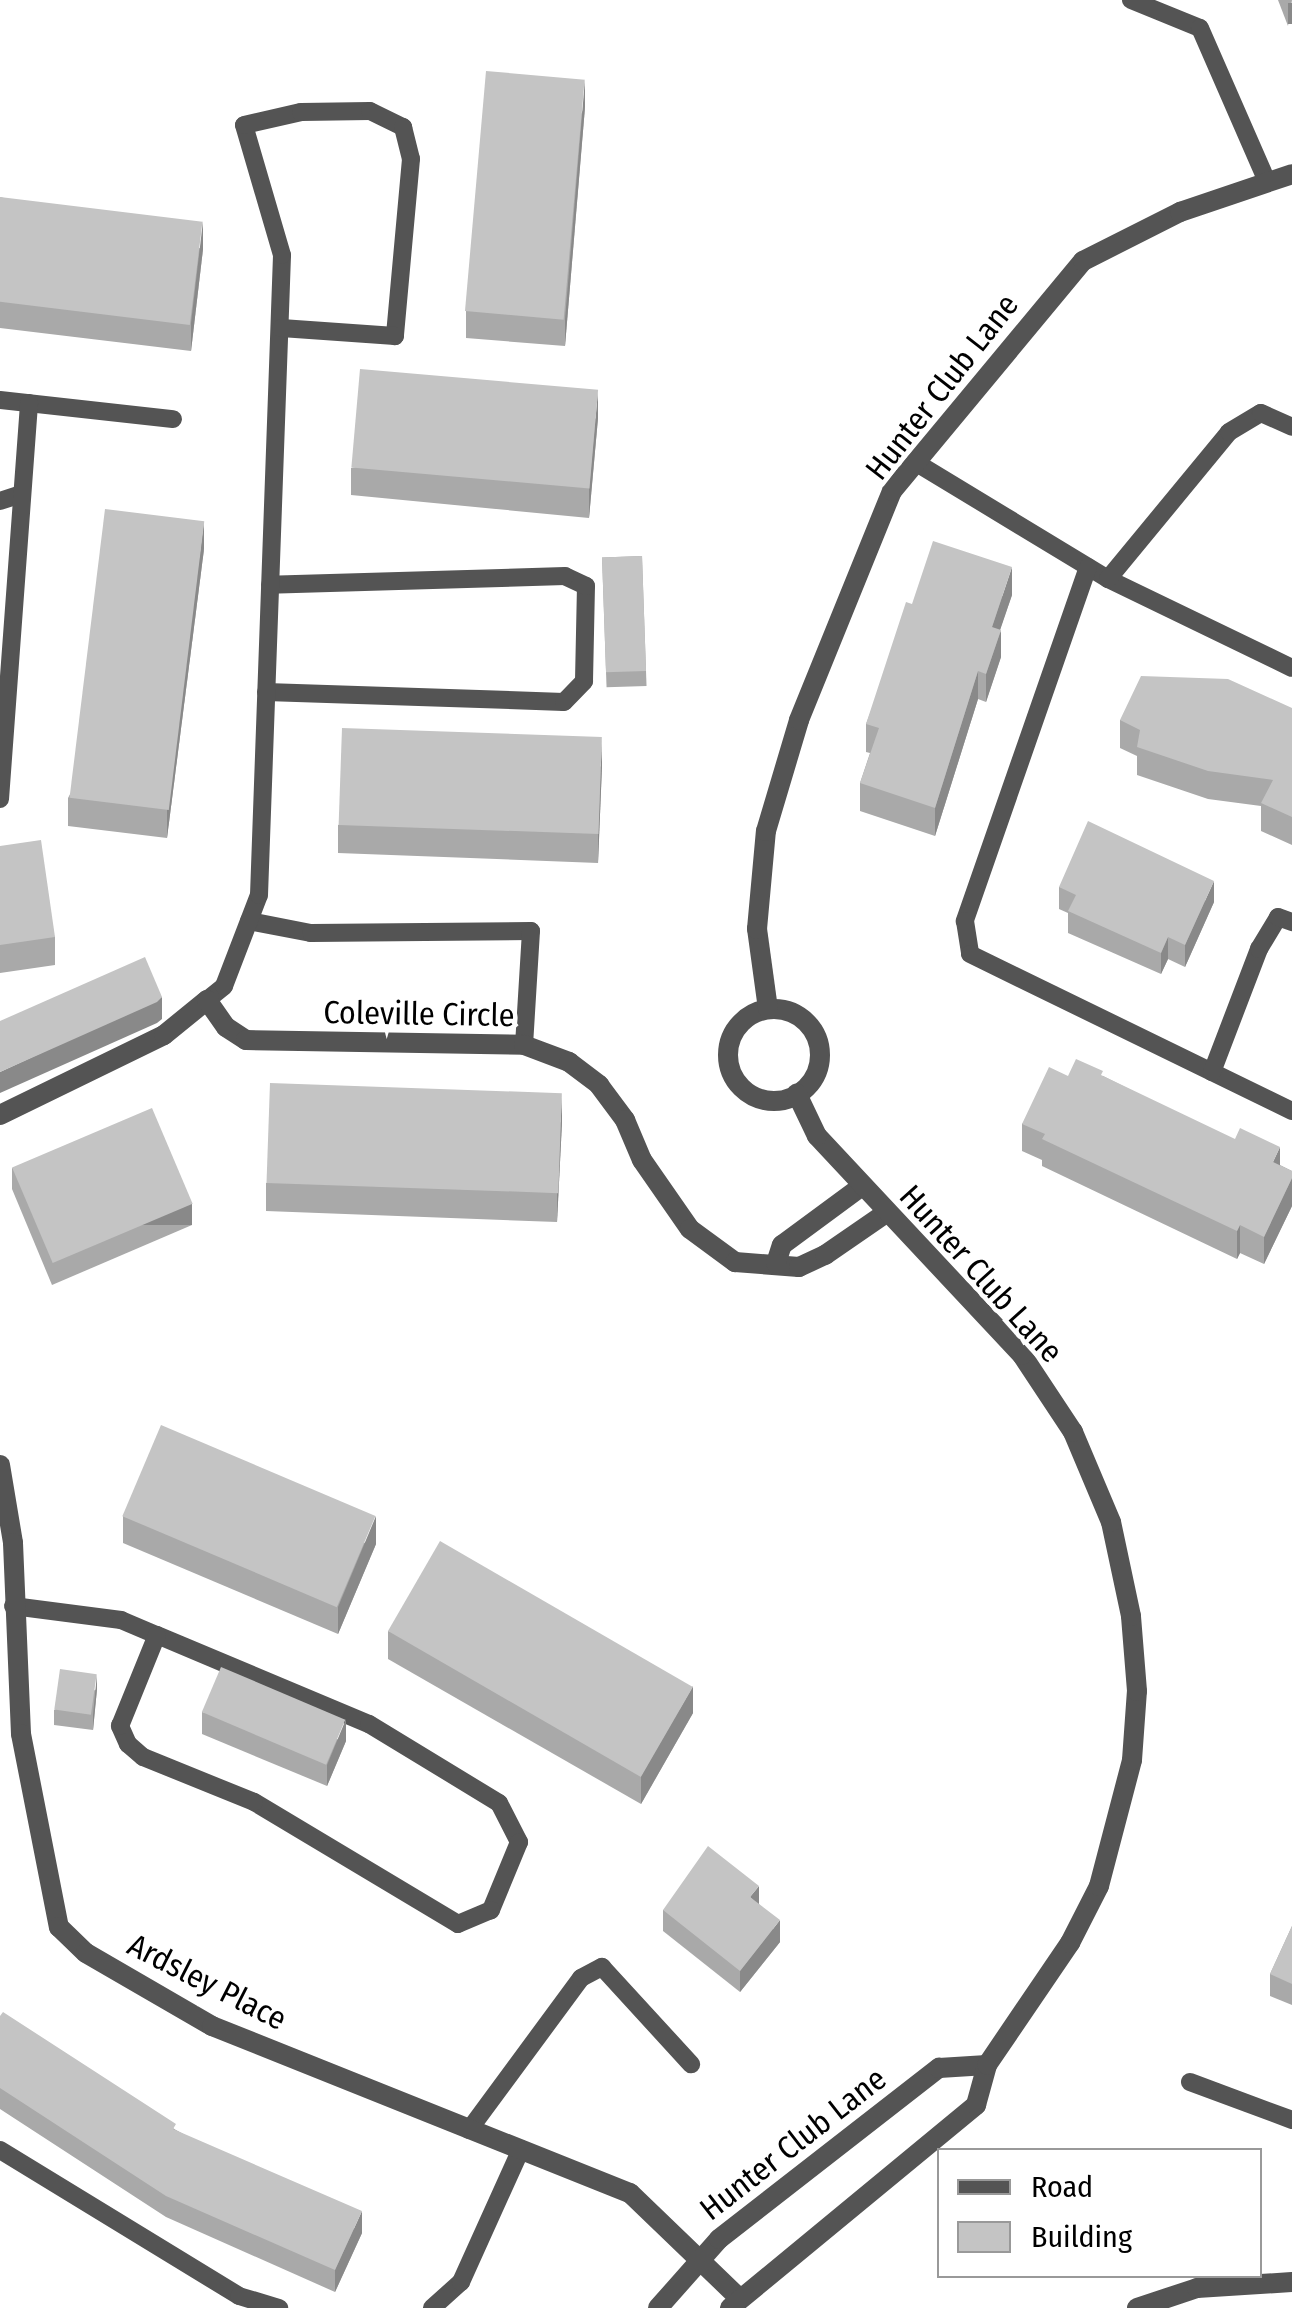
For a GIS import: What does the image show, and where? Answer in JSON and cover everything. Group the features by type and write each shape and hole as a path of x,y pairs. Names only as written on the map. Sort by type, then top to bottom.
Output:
{"street":[{"name":"Hunter Club Lane","path":"768,1009 756,928 766,831 799,720 892,491 1084,261 1180,212 1292,174"},
{"path":"0,1115 164,1035 207,1000"},
{"name":"Coleville Circle","path":"207,1000 226,1028 246,1040 524,1045 569,1062 599,1085 625,1120 642,1160 690,1230 735,1262 776,1262 798,1267 825,1255 886,1212"},
{"path":"760,1008 768,1009 797,1012 820,1040 817,1078 788,1101 751,1098 727,1069 731,1032 760,1008"},
{"name":"Hunter Club Lane","path":"740,2305 976,2105 987,2064 1070,1944 1099,1886 1132,1760 1137,1690 1130,1616 1111,1522 1074,1432 1022,1355 817,1136 797,1094"},
{"path":"776,1262 782,1245 862,1186"},
{"name":"Ardsley Place","path":"0,1465 13,1542 12,1606 20,1734 59,1927 86,1953 212,2026 630,2193 740,2305"},
{"name":"Hunter Club Lane","path":"658,2308 698,2259 787,2182 938,2068 987,2064"},
{"path":"1137,2308 1198,2288 1292,2282"}],"lane":[{"path":"1130,0 1200,28 1267,181"},
{"path":"207,1000 224,986 259,896 282,255 244,125 301,112 370,111 403,128 410,159 395,336 281,328"},
{"path":"0,400 174,420"},
{"path":"0,799 30,403"},
{"path":"1108,578 1228,432 1260,413 1292,426"},
{"path":"915,462 1108,578 1292,668"},
{"path":"0,500 22,494"},
{"path":"1088,567 965,921 970,954 1292,1112"},
{"path":"266,692 564,702 584,681 586,586 565,576 270,585"},
{"path":"1212,1072 1260,949 1278,917 1292,922"},
{"path":"249,922 311,933 531,931 524,1045"},
{"path":"12,1606 121,1620 157,1635 369,1724 499,1803 519,1842 491,1910 458,1924 254,1802 143,1757 128,1744 120,1726 157,1635"},
{"path":"469,2130 581,1978 602,1967 691,2064"},
{"path":"1190,2082 1292,2120"},
{"path":"432,2308 461,2282 521,2149"},
{"path":"0,2150 239,2296 280,2308"}],"building":[{"path":"486,71 585,80 564,320 465,311"},
{"path":"0,197 202,222 190,325 0,302"},
{"path":"360,369 598,390 589,488 351,468"},
{"path":"105,509 204,521 169,810 70,798"},
{"path":"933,541 1012,567 992,627 1001,630 986,674 978,671 935,808 860,783 879,728 866,724 906,602 912,604"},
{"path":"642,556 646,671 606,672 602,557"},
{"path":"1141,676 1228,679 1292,708 1292,817 1261,803 1273,780 1208,771 1137,747 1140,730 1120,720"},
{"path":"342,728 602,737 598,834 339,825"},
{"path":"1088,821 1214,881 1185,945 1168,937 1161,953 1068,911 1076,895 1059,887"},
{"path":"41,840 55,937 0,945 0,846"},
{"path":"145,957 162,997 157,1002 0,1072 0,1021"},
{"path":"1076,1059 1103,1071 1101,1075 1235,1139 1240,1128 1280,1147 1273,1162 1292,1171 1292,1178 1264,1237 1240,1225 1237,1231 1042,1139 1045,1134 1022,1124 1049,1067 1068,1076"},
{"path":"270,1083 562,1093 558,1193 267,1183"},
{"path":"152,1108 193,1204 53,1263 12,1167"},
{"path":"161,1425 375,1516 337,1607 122,1516"},
{"path":"440,1541 693,1687 641,1777 388,1631"},
{"path":"221,1667 345,1720 326,1765 202,1712"},
{"path":"60,1669 97,1674 91,1715 54,1710"},
{"path":"708,1846 759,1886 750,1897 780,1920 740,1971 663,1910"},
{"path":"1292,1926 1292,1984 1270,1974"},
{"path":"3,2012 176,2124 173,2129 362,2211 335,2270 166,2196 0,2088"}]}
